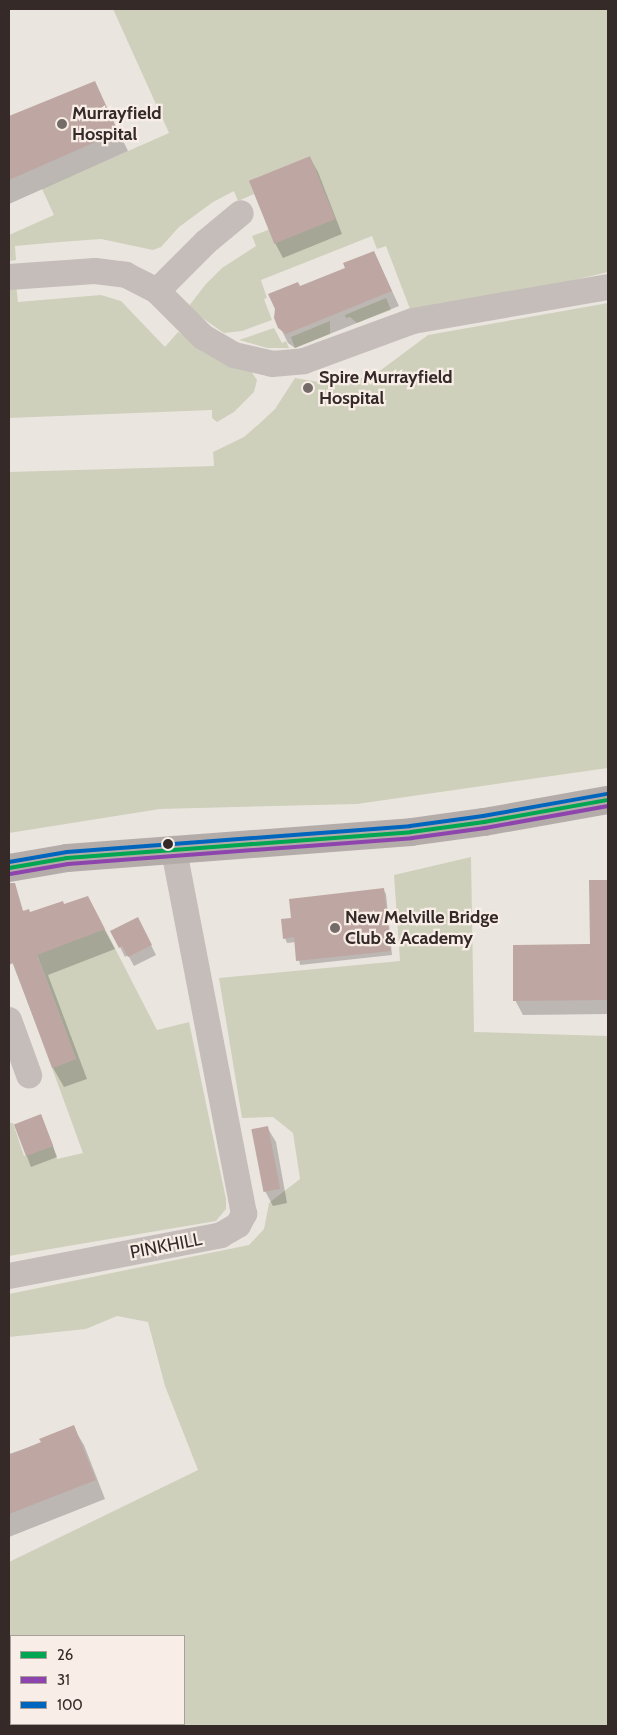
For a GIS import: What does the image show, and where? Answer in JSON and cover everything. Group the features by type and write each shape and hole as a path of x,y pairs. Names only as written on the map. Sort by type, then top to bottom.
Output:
{"main road":[{"path":"9,868 67,858 411,832 608,800"}],"street":[{"path":"157,292 206,242 241,213"},
{"path":"9,277 95,272 126,275 157,292 203,336 234,355 272,364 304,361 413,321 608,287"},
{"name":"PINKHILL","path":"9,1276 221,1235 238,1225 244,1214 174,849"},
{"path":"9,1020 29,1075"}],"green space":[{"path":"113,9 608,9 608,272 566,282 410,309 386,246 377,249 372,236 261,280 267,298 264,299 272,320 242,331 224,333 198,315 189,306 205,285 222,268 256,246 252,236 268,230 310,156 249,181 254,194 238,201 234,191 213,202 179,227 161,247 153,250 101,239 60,242 15,246 16,260 9,261 9,235 54,215 42,189 169,133"},
{"path":"9,284 16,284 18,302 101,295 121,301 165,347 178,332 251,371 257,380 254,392 234,412 217,422 212,418 212,410 9,418"},
{"path":"386,298 391,310 357,323 350,317 346,318 345,315"},
{"path":"608,303 608,768 357,804 160,809 9,833 9,472 214,466 213,452 244,437 259,424 275,409 295,378 324,383 356,380 377,373 428,335"},
{"path":"330,321 330,334 295,348 291,337"},
{"path":"274,328 282,343 286,341 289,348 267,348 239,340"},
{"path":"471,857 474,1032 608,1036 608,1726 9,1726 9,1562 198,1470 165,1386 148,1322 117,1316 86,1329 9,1337 9,1294 249,1245 264,1229 269,1203 300,1179 293,1133 273,1117 242,1118 219,978 400,961 394,875"},
{"path":"105,929 157,1030 189,1022 226,1199 226,1209 216,1221 9,1256 9,1123 13,1123 24,1156 53,1146 57,1159 83,1153 52,1068 76,1059 37,954"}],"building":[{"name":"Murrayfield Hospital","path":"95,81 118,132 9,180 9,116"},
{"path":"310,156 335,219 274,244 249,181"},
{"path":"374,251 392,291 286,334 278,328 274,318 275,309 268,294 298,282 300,286 345,268 343,263"},
{"path":"589,880 608,880 608,1000 513,1001 513,945 590,944"},
{"path":"9,883 15,883 23,911 29,909 30,912 63,901 64,904 88,896 105,929 37,955 76,1059 52,1068 13,963 9,965"},
{"name":"New Melville Bridge Club & Academy","path":"384,888 391,951 296,961 294,937 283,939 281,919 291,918 289,899"},
{"path":"138,917 152,945 128,957 122,946 119,948 110,931"},
{"path":"41,1114 53,1146 26,1156 14,1124"},
{"path":"268,1126 280,1189 264,1192 251,1129"},
{"path":"74,1425 96,1480 9,1514 9,1455 41,1442 39,1439"}],"transit line":[{"name":"100","path":"9,862 67,852 410,826 483,816 607,794"},
{"name":"26","path":"9,868 67,858 411,832 484,822 608,800"},
{"name":"31","path":"10,874 68,864 412,838 485,828 608,806"}],"place":[{"name":"Murrayfield Hospital","path":"62,124"},
{"name":"Spire Murrayfield Hospital","path":"308,388"},
{"name":"New Melville Bridge Club & Academy","path":"335,928"}]}
